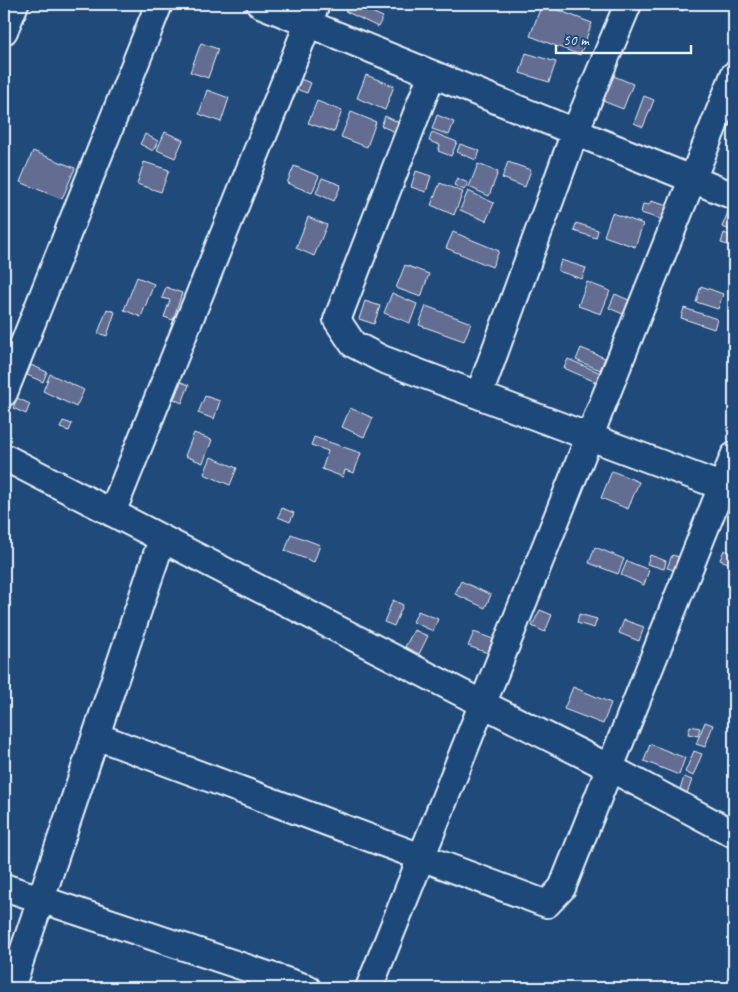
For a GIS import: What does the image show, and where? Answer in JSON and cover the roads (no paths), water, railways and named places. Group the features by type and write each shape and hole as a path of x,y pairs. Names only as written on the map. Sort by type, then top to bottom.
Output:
{"street":[{"path":"4,31 16,4"},
{"path":"4,393 159,4"},
{"path":"260,4 312,14 432,74 734,196"},
{"path":"479,395 575,132 628,4"},
{"path":"112,513 312,14"},
{"path":"432,74 337,320 353,344 382,359 728,488"},
{"path":"369,988 734,75"},
{"path":"96,736 547,904 562,888 610,768 728,488 734,456"},
{"path":"4,457 610,768 734,834"},
{"path":"11,988 162,539"},
{"path":"4,887 307,988"}]}
